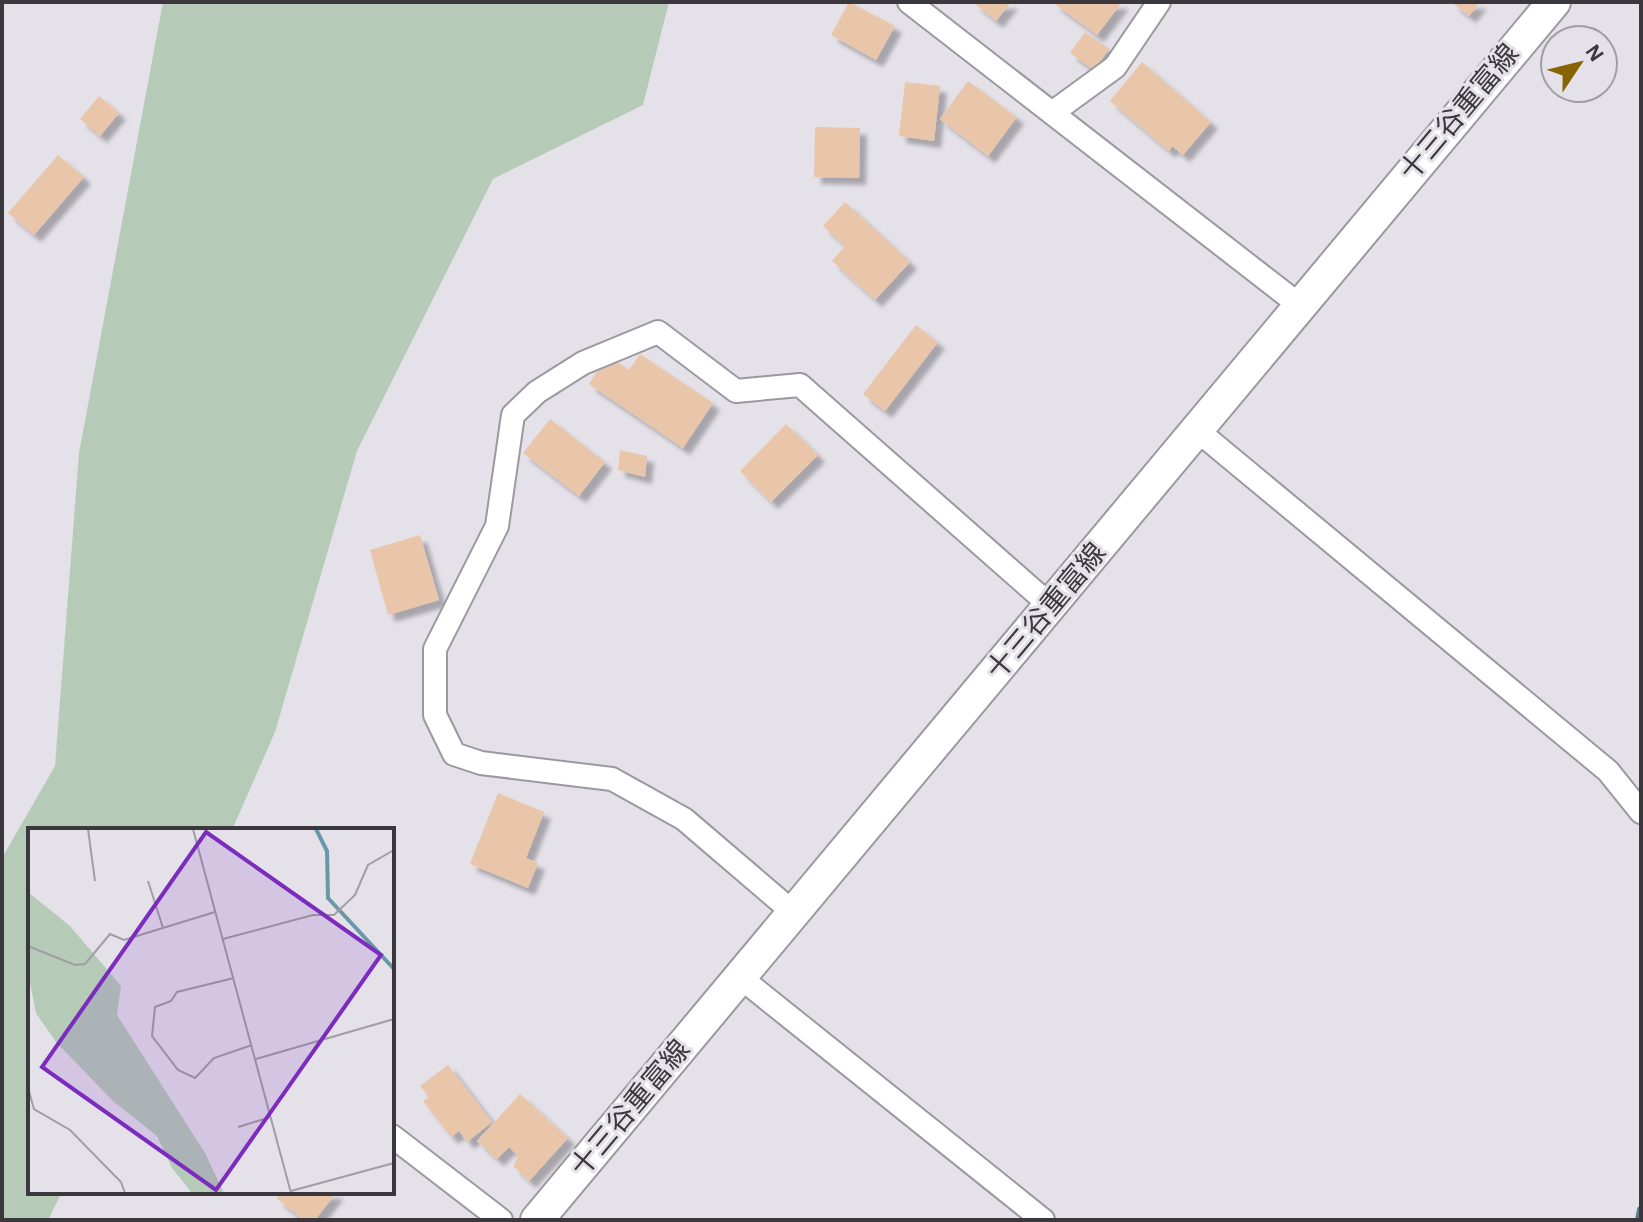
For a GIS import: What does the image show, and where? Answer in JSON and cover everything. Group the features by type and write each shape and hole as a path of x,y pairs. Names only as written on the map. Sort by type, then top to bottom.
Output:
{"main road":[{"name":"十三谷重富線","path":"537,1220 1052,607 1198,431 1298,304 1554,2"}],"street":[{"path":"909,2 1298,304"},
{"path":"1052,113 1115,67 1152,5"},
{"path":"795,914 684,819 612,779 481,763 454,754 435,715 435,649 497,526 513,415 537,392 583,363 658,332 736,391 800,385 1052,607"},
{"path":"1198,431 1608,771 1641,812"},
{"path":"741,978 1043,1220"},
{"path":"394,1138 501,1220"}],"green space":[{"path":"163,2 669,2 643,105 493,179 357,451 275,732 233,828 28,828 28,1194 61,1194 48,1220 2,1220 2,858 55,766 79,453"}],"building":[{"path":"849,2 895,26 876,60 831,35"},
{"path":"973,2 1011,2 996,21"},
{"path":"1052,2 1122,2 1097,35"},
{"path":"1451,2 1480,2 1469,16"},
{"path":"1085,32 1109,49 1094,70 1070,53"},
{"path":"1142,62 1211,122 1183,155 1172,146 1169,151 1110,101"},
{"path":"968,81 1017,117 988,156 940,119"},
{"path":"905,82 940,86 934,141 899,136"},
{"path":"99,96 119,113 100,136 80,119"},
{"path":"815,127 860,128 859,178 814,177"},
{"path":"58,155 84,177 34,235 8,213"},
{"path":"845,202 910,262 875,300 832,261 845,246 823,226"},
{"path":"916,325 938,342 885,411 863,394"},
{"path":"640,354 713,403 683,448 589,384 607,355 629,370"},
{"path":"550,419 605,462 579,496 523,453"},
{"path":"786,424 818,455 771,502 740,471"},
{"path":"620,450 647,456 645,477 618,470"},
{"path":"420,535 439,600 388,615 370,550"},
{"path":"498,793 544,812 526,858 538,863 528,888 470,864"},
{"path":"448,1065 492,1122 467,1142 459,1131 451,1137 423,1101 429,1097 420,1086"},
{"path":"520,1094 568,1138 529,1181 513,1166 518,1156 509,1147 497,1159 477,1141"},
{"path":"281,1194 335,1194 315,1220 304,1220 277,1199"}],"waterway":[{"path":"1639,1220 1641,1210"}]}
